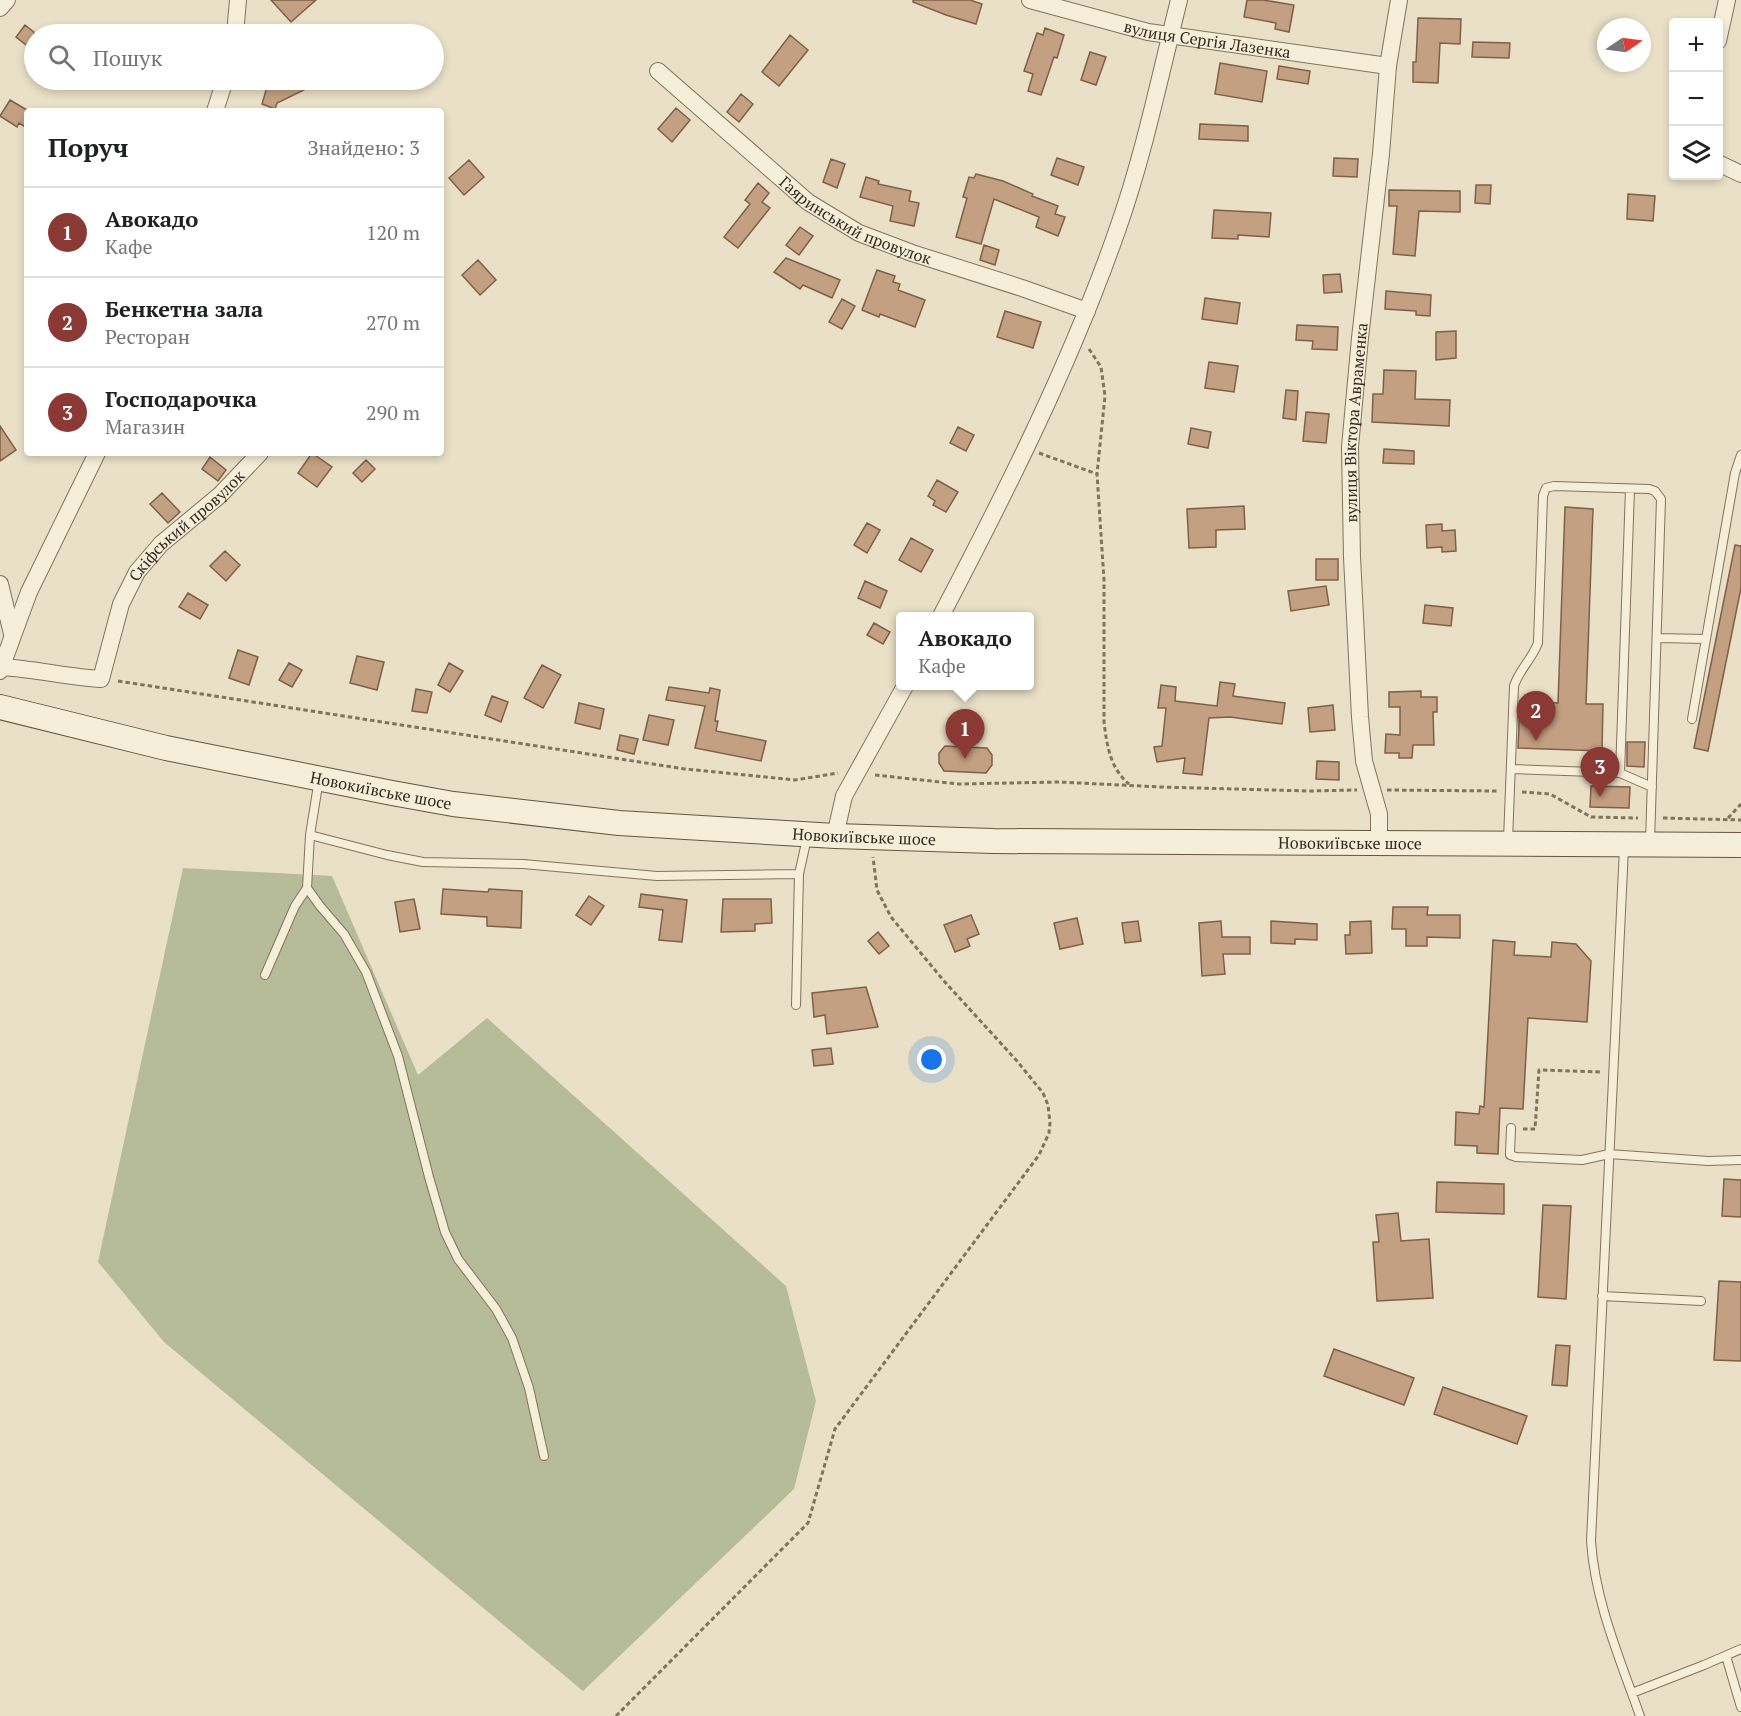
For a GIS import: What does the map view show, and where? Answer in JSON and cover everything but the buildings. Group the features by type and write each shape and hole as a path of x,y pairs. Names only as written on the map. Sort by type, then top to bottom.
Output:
{"main road":[{"name":"Новокиївське шосе","path":"0,707 166,748 319,779 432,800 584,820 835,836 1135,843 1741,845"}],"street":[{"path":"0,8 7,0"},
{"path":"236,24 238,0"},
{"name":"вулиця Сергія Лазенка","path":"1030,0 1131,28 1170,36 1388,66"},
{"path":"943,612 1026,450 1087,311 1131,190 1179,0"},
{"name":"вулиця Віктора Авраменка","path":"1379,844 1379,814 1364,761 1359,717 1350,447 1388,66 1399,0"},
{"path":"1723,18 1726,0"},
{"name":"Гаяринський провулок","path":"658,71 808,202 859,233 912,254 1087,311"},
{"path":"216,108 222,90"},
{"path":"1723,165 1741,174"},
{"path":"95,456 54,537 12,634 1,669 25,668 101,679"},
{"name":"Скіфський провулок","path":"101,679 121,604 127,589 149,557 219,495 257,456"},
{"path":"0,584 12,634"},
{"path":"835,836 840,809 856,774 903,690"}],"lane":[{"path":"1692,719 1735,473 1741,455"},
{"path":"1508,844 1514,686 1538,643 1543,496 1546,488 1554,486 1655,491 1661,499 1650,844"},
{"path":"1620,773 1630,489"},
{"path":"1657,638 1706,639"},
{"path":"1511,769 1620,773 1652,787"},
{"path":"265,975 295,906 308,888 310,835 319,779"},
{"path":"796,1005 799,874 808,834"},
{"path":"310,835 387,855 423,861 523,864 657,876 799,874"},
{"path":"1624,844 1591,1517 1592,1558 1606,1623 1640,1716"},
{"path":"308,888 344,934 366,972 398,1056 445,1232 458,1259 496,1309 512,1338 529,1388 544,1456"},
{"path":"1511,1128 1509,1149 1513,1157 1573,1160 1609,1154 1708,1161 1741,1160"},
{"path":"1602,1296 1701,1301"},
{"path":"1632,1693 1741,1649"},
{"path":"1726,1656 1741,1707"}],"path":[{"path":"1076,338 1095,357 1101,367 1104,380 1105,396 1097,474 1104,580 1104,722 1113,765 1130,785"},
{"path":"1026,450 1056,458 1097,474"},
{"path":"101,679 685,769 784,779 805,779 827,774 856,774 958,784 1059,782 1308,791 1510,791 1550,794 1591,817 1741,820"},
{"path":"1727,819 1741,804"},
{"path":"616,1716 808,1523 835,1430 1039,1155 1049,1133 1048,1104 1036,1082 944,981 891,916 882,901 874,879 872,837"},
{"path":"1511,1128 1535,1129 1539,1070 1613,1072"}],"green space":[{"path":"183,868 332,876 418,1075 487,1018 786,1286 816,1401 794,1489 583,1691 164,1342 98,1262"}],"place":[{"name":"Бенкетна зала","path":"1536,741"},
{"name":"Авокадо","path":"965,759"},
{"name":"Господарочка","path":"1600,797"}]}
